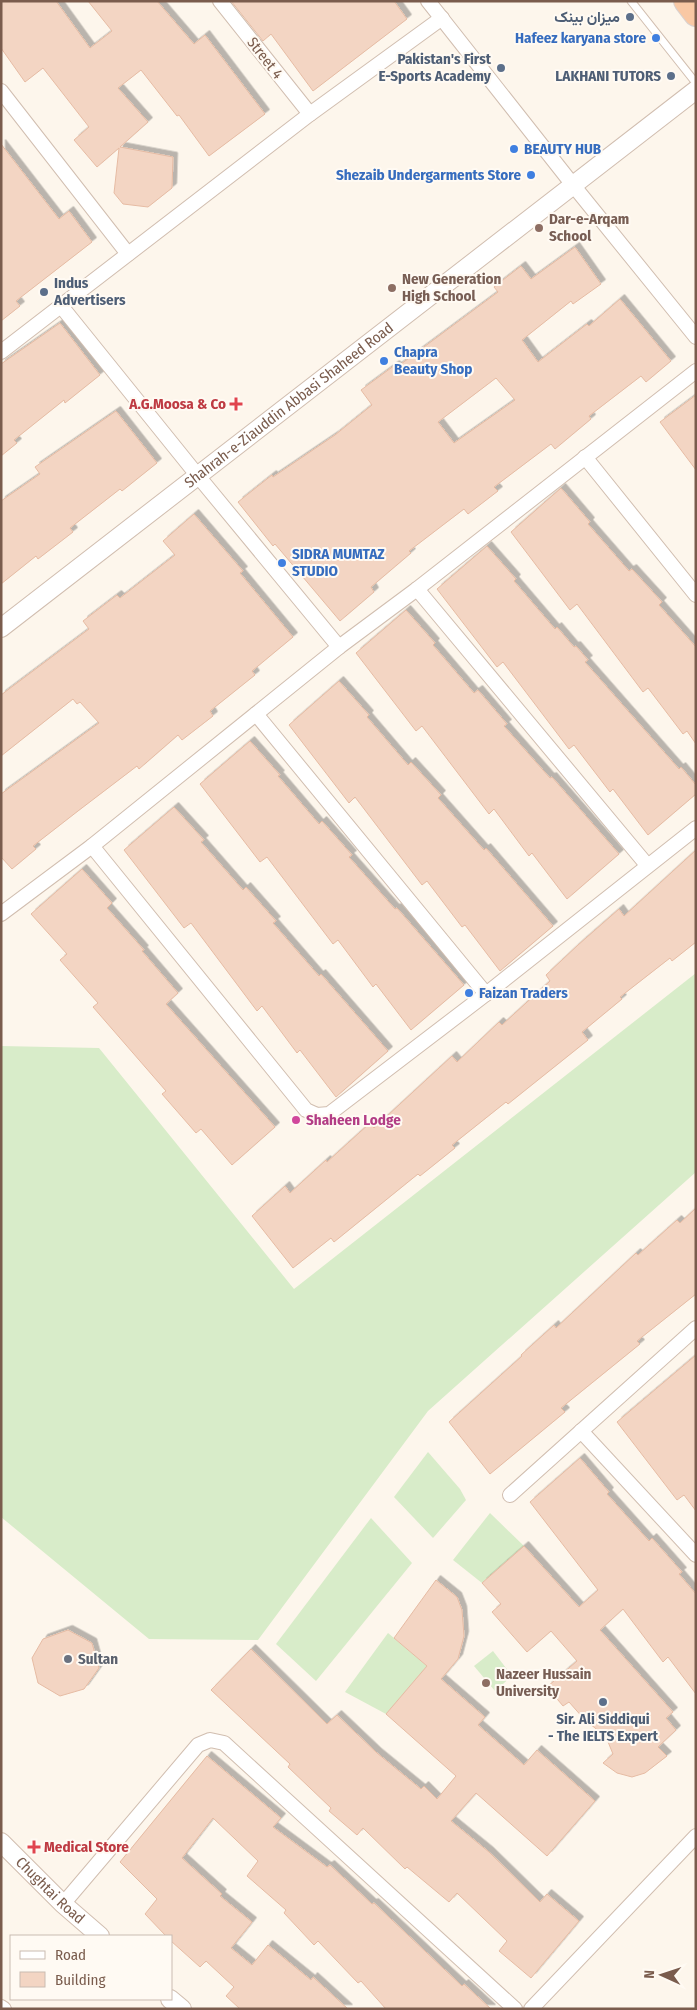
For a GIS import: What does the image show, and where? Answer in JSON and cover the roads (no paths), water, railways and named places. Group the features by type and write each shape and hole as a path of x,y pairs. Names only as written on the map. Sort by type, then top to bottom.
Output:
{"highway":[{"path":"686,1 696,14"}],"street":[{"name":"Street 4","path":"220,1 310,114"},
{"path":"428,1 696,337"},
{"path":"1,352 310,114 442,18"},
{"name":"Shahrah-e-Ziauddin Abbasi Shaheed Road","path":"1,628 696,90"},
{"path":"1,91 128,254"},
{"path":"61,306 339,647"},
{"path":"1,914 92,846 339,647 417,589 696,371"},
{"path":"585,457 696,595"},
{"path":"417,589 647,865"},
{"path":"256,714 486,994"},
{"path":"92,846 306,1110 317,1115 329,1114 486,994 696,828"},
{"path":"510,1495 696,1328"},
{"path":"580,1431 696,1555"},
{"path":"63,1904 198,1745 210,1740 224,1743 515,2009"},
{"path":"531,2009 696,1836"},
{"name":"Chughtai Road","path":"1,1842 63,1904 99,1935"},
{"path":"171,2000 182,2009"}],"lane":[{"path":"631,1 696,83"}],"place":[{"name":"میزان بینک","path":"630,17"},
{"name":"Hafeez karyana store","path":"656,38"},
{"name":"Pakistan's First E-Sports Academy","path":"501,68"},
{"name":"LAKHANI TUTORS","path":"671,76"},
{"name":"BEAUTY HUB","path":"514,149"},
{"name":"Shezaib Undergarments Store","path":"531,175"},
{"name":"Dar-e-Arqam School","path":"539,228"},
{"name":"New Generation High School","path":"392,288"},
{"name":"Indus Advertisers","path":"44,292"},
{"name":"Chapra Beauty Shop","path":"384,361"},
{"name":"A.G.Moosa & Co","path":"236,404"},
{"name":"SIDRA MUMTAZ STUDIO","path":"282,563"},
{"name":"Faizan Traders","path":"469,993"},
{"name":"Shaheen Lodge","path":"296,1120"},
{"name":"Sultan","path":"68,1659"},
{"name":"Nazeer Hussain University","path":"486,1683"},
{"name":"Sir. Ali Siddiqui - The IELTS Expert","path":"603,1702"},
{"name":"Medical Store","path":"34,1847"}]}
